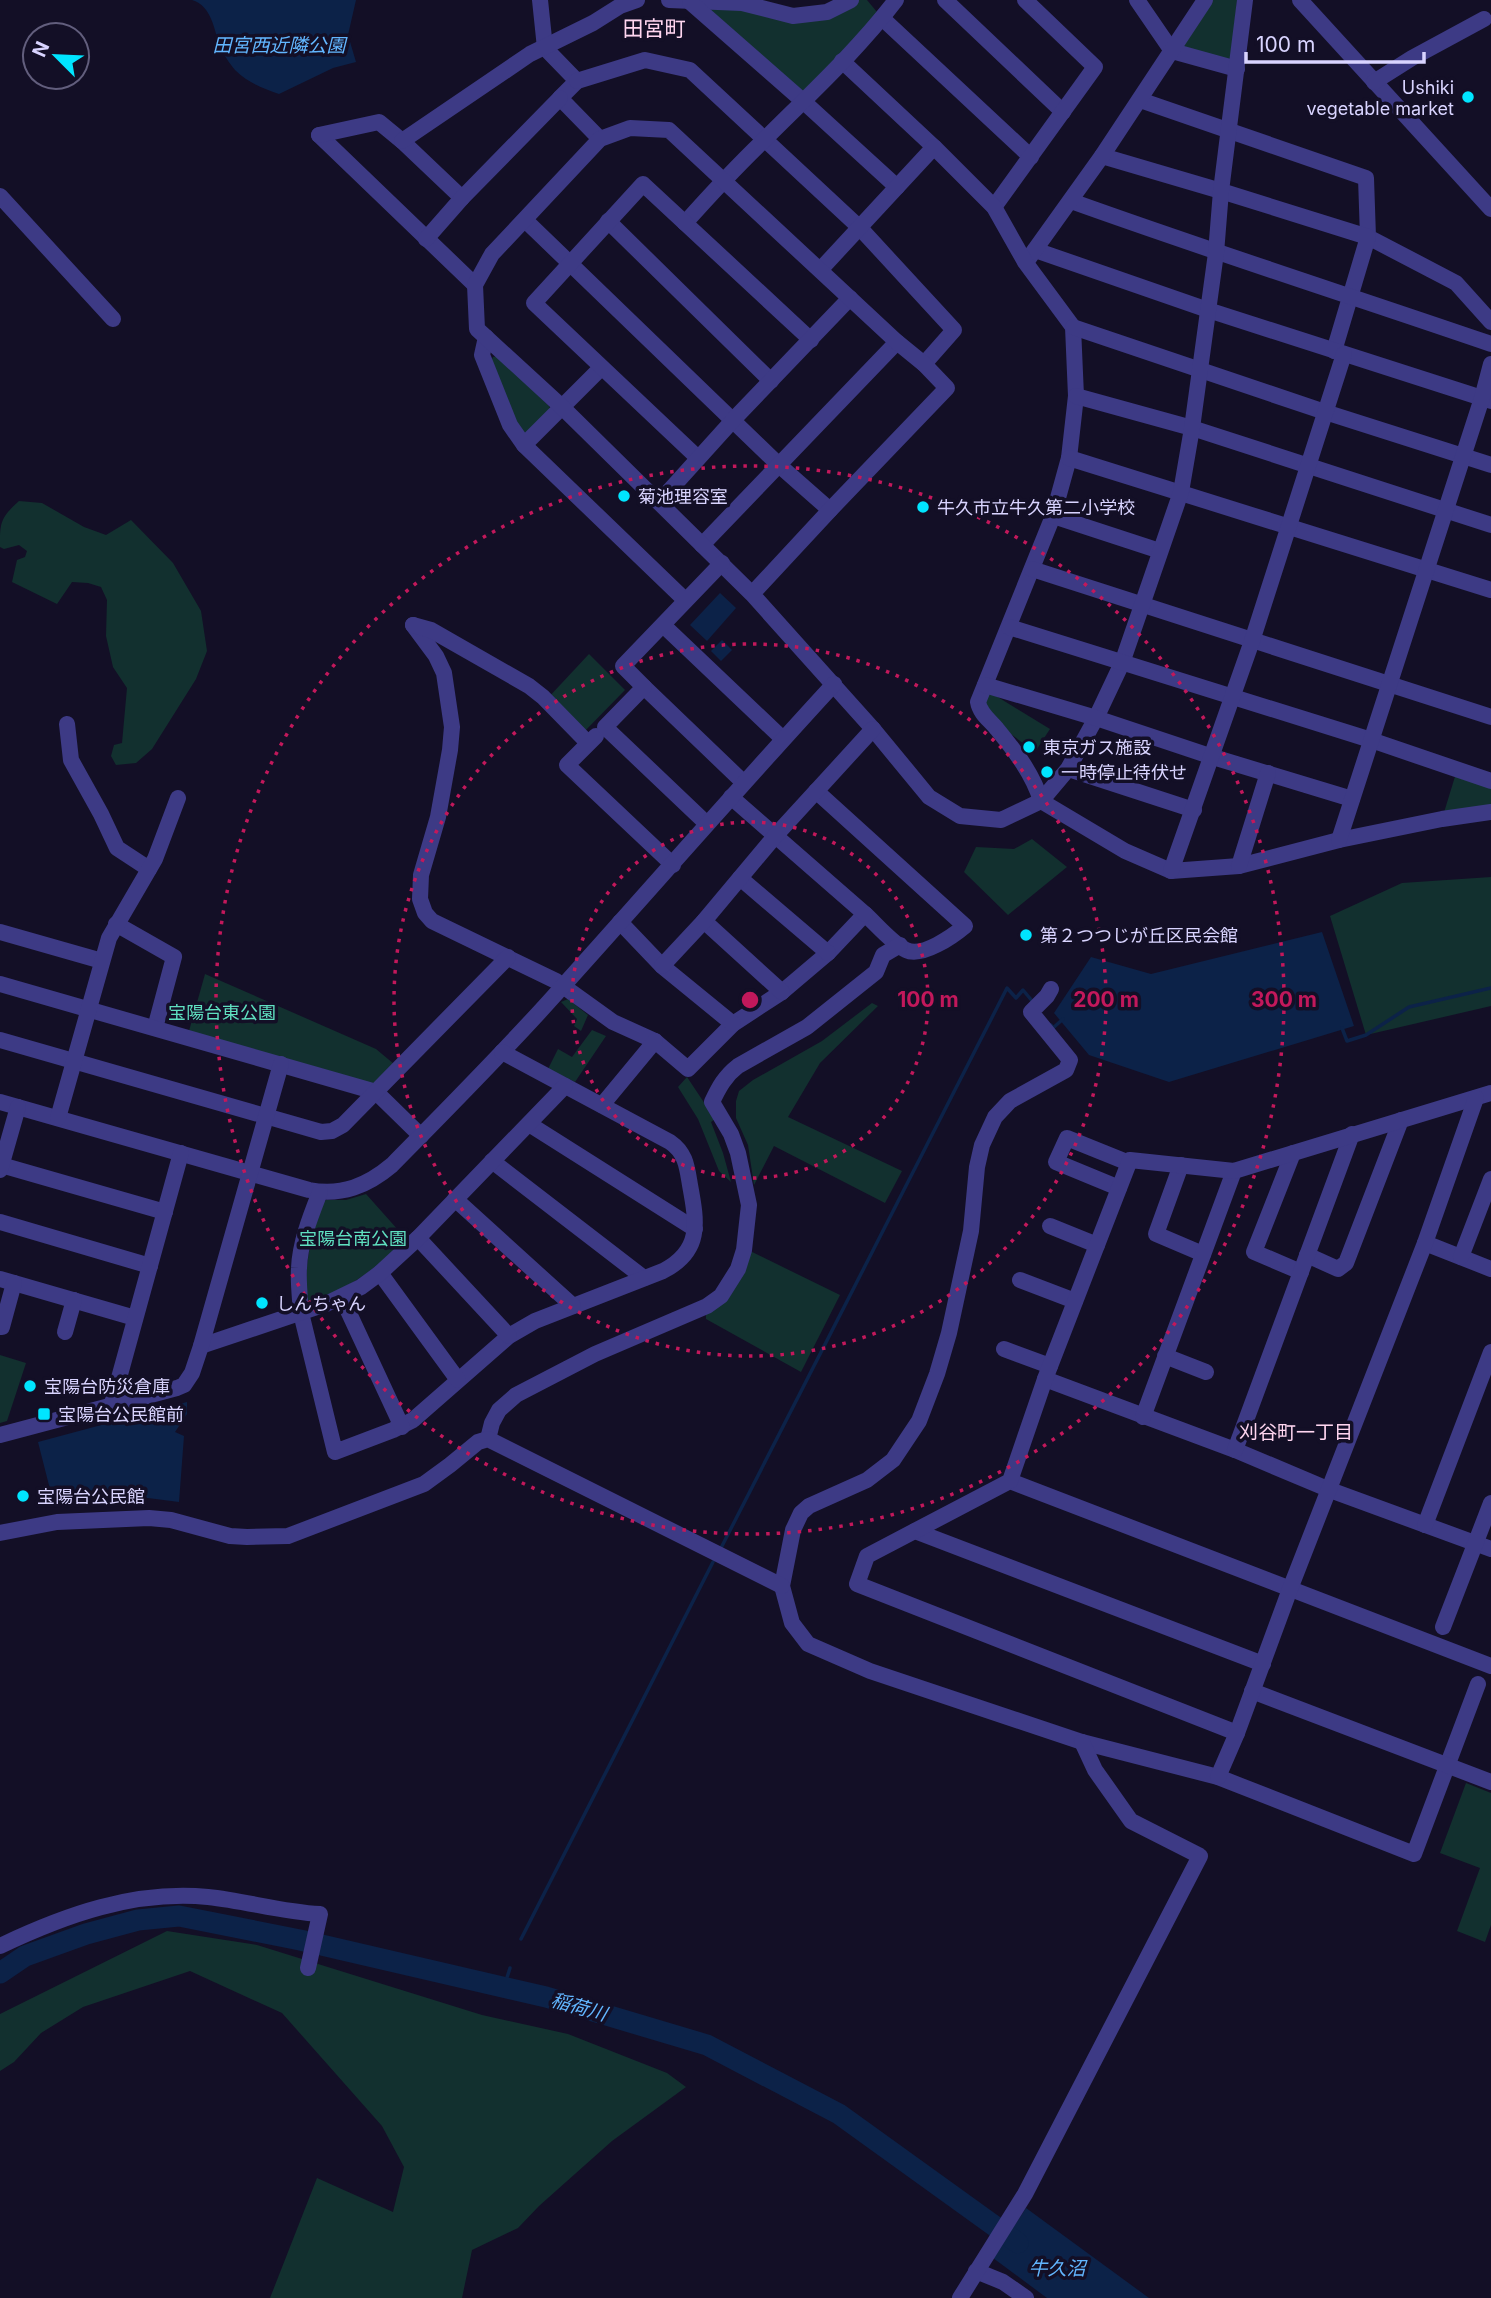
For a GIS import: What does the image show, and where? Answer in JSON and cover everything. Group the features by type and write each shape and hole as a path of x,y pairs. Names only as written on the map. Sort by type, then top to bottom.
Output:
{"street":[{"path":"540,0 545,48 577,81"},
{"path":"402,141 530,54 593,23 620,6 637,0"},
{"path":"669,0 742,3 793,16 827,12 851,0"},
{"path":"685,223 765,138 804,102 896,0"},
{"path":"945,0 1063,111"},
{"path":"994,207 1095,67 1026,0"},
{"path":"1137,0 1172,51 1237,69"},
{"path":"1030,256 1102,156 1205,0"},
{"path":"752,594 947,388 669,130 630,128 600,139 492,254 475,285 477,329 562,407 722,563 834,684 929,796 960,816 1002,820 1041,801 1068,769 1096,718 1122,663 1181,492 1216,253 1245,0"},
{"path":"1300,0 1491,209"},
{"path":"690,2 897,187"},
{"path":"882,18 1031,158"},
{"path":"1374,82 1412,58 1489,19"},
{"path":"426,239 462,198 577,81 645,60 690,70 860,228 954,330 924,364"},
{"path":"842,61 994,207 1030,256 1073,327 1076,396 1069,458 1053,516 978,702 980,710 997,729 1035,783 1041,801 1125,851 1171,871 1239,866 1339,840 1442,819 1491,813"},
{"path":"560,98 600,139"},
{"path":"1140,100 1366,178 1368,237 1350,296 1325,412 1252,641 1171,871"},
{"path":"462,198 379,122 319,135 475,285"},
{"path":"821,269 934,147"},
{"path":"1102,156 1368,237 1455,284 1491,322"},
{"path":"698,458 534,303 643,184 811,340"},
{"path":"0,196 114,319"},
{"path":"1071,201 1216,253 1491,344"},
{"path":"525,220 780,466 830,509"},
{"path":"608,221 771,381"},
{"path":"1030,256 1487,399"},
{"path":"659,502 850,298"},
{"path":"1073,327 1491,465"},
{"path":"486,337 482,355 510,425 524,445 685,600"},
{"path":"702,545 897,342"},
{"path":"1339,840 1444,511 1487,399 1491,364"},
{"path":"524,445 601,368"},
{"path":"1076,396 1192,428 1491,525"},
{"path":"1069,458 1491,590"},
{"path":"1053,516 1160,551"},
{"path":"722,563 623,666 743,782"},
{"path":"1032,569 1491,717"},
{"path":"588,743 543,696 529,686 430,630 413,625 436,656 444,673 452,727 438,817 421,875 420,899 425,913 432,921 563,986 613,1022 655,1041 688,1069 733,1024 782,992 828,953 865,914"},
{"path":"663,625 783,739"},
{"path":"1009,627 1371,740 1491,781"},
{"path":"0,1102 320,1192 339,1192 364,1185 392,1165 502,1052 834,684"},
{"path":"985,685 1352,799"},
{"path":"644,687 566,765 673,865"},
{"path":"67,724 71,760 117,848 149,869"},
{"path":"605,727 707,824"},
{"path":"662,966 873,729"},
{"path":"1068,769 1194,810"},
{"path":"1239,866 1268,773"},
{"path":"731,797 907,951 919,952 953,936 965,926 816,791"},
{"path":"58,1118 102,961 116,924 155,859 178,798"},
{"path":"740,878 828,953"},
{"path":"704,921 782,992"},
{"path":"620,922 662,966 733,1024"},
{"path":"116,924 174,957 155,1028"},
{"path":"0,932 102,961"},
{"path":"488,1439 499,1410 516,1395 575,1363 686,1316 721,1296 738,1269 744,1250 749,1205 738,1153 731,1134 712,1102 719,1086 728,1073 807,1027 867,981 876,972 883,955 900,945"},
{"path":"0,1040 321,1132 332,1131 343,1125 508,957"},
{"path":"0,984 376,1092 421,1136"},
{"path":"1051,989 1031,1012 1070,1060 1066,1070 1010,1101 995,1117 982,1144 977,1167 971,1231 950,1333 919,1421 893,1460 867,1480 809,1506 801,1513 793,1530 782,1586 792,1623 808,1644 870,1671 1082,1742 1218,1777 1414,1854 1478,1684"},
{"path":"602,1105 655,1041"},
{"path":"320,1192 302,1246 299,1265 300,1312 335,1452 402,1427 423,1413 509,1336 535,1321 672,1266 682,1258 690,1247 696,1213 682,1152 670,1142 502,1052"},
{"path":"0,1435 184,1385 192,1373 201,1346 281,1064"},
{"path":"201,1346 342,1298 380,1273 418,1238 565,1086"},
{"path":"1237,1733 857,1584 867,1556 1010,1481 1048,1372 1130,1160 1234,1171 1484,1096"},
{"path":"1218,1777 1484,1096"},
{"path":"18,1107 1,1168 165,1212"},
{"path":"1307,1255 1338,1269 1346,1263 1401,1120"},
{"path":"529,1124 695,1229"},
{"path":"1236,1450 1352,1134"},
{"path":"1119,1188 1056,1162 1068,1138 1129,1163"},
{"path":"111,1406 181,1153"},
{"path":"1293,1153 1254,1252 1301,1272"},
{"path":"492,1161 644,1278"},
{"path":"1181,1165 1156,1234 1203,1254"},
{"path":"1143,1416 1234,1171"},
{"path":"1461,1257 1491,1179"},
{"path":"455,1199 573,1306"},
{"path":"0,1222 150,1266"},
{"path":"1050,1226 1097,1245"},
{"path":"418,1238 509,1336"},
{"path":"1425,1243 1491,1269"},
{"path":"380,1273 458,1380"},
{"path":"1020,1280 1076,1301"},
{"path":"0,1327 7,1281 135,1318"},
{"path":"342,1298 402,1427"},
{"path":"65,1332 74,1300"},
{"path":"1004,1349 1143,1416 1236,1450 1330,1490 1483,1546"},
{"path":"1425,1525 1491,1352"},
{"path":"1165,1356 1206,1372"},
{"path":"0,1533 57,1522 149,1518 172,1520 230,1536 288,1536 424,1484 478,1442 488,1439 782,1586"},
{"path":"1010,1481 1491,1666"},
{"path":"1443,1627 1483,1546 1491,1503"},
{"path":"915,1531 1263,1664"},
{"path":"1252,1691 1491,1782"},
{"path":"960,2298 1021,2203 1200,1856 1131,1821 1095,1770 1082,1742"},
{"path":"0,1947 35,1929 102,1906 174,1895 211,1898 318,1919 308,1968"},
{"path":"979,2266 1026,2298"}],"green space":[{"path":"851,0 867,0 882,18 804,102 690,2 793,16"},
{"path":"1211,0 1237,0 1231,64 1179,48"},
{"path":"497,356 549,406 552,414 529,437 521,434 491,361"},
{"path":"19,501 42,503 84,527 106,535 131,520 173,563 201,611 207,651 196,679 152,749 136,763 116,765 111,756 114,745 122,743 127,688 113,667 106,636 107,600 101,587 72,582 57,604 12,582 17,560 25,557 27,551 19,545 4,549 0,547 0,532 2,521"},
{"path":"589,654 625,690 581,735 547,699"},
{"path":"988,691 1050,729 1035,752 1000,726 983,705"},
{"path":"1457,770 1491,781 1491,812 1442,819"},
{"path":"1032,839 1067,867 1008,915 964,872 976,847 1014,849"},
{"path":"1491,877 1491,1006 1366,1035 1330,916 1402,883"},
{"name":"宝陽台東公園","path":"205,974 376,1049 394,1064 374,1085 189,1031"},
{"path":"568,999 588,1015 581,1031 574,1026 577,1019 561,1002"},
{"path":"872,1003 878,1006 820,1063 788,1117 902,1171 885,1203 774,1146 754,1185 748,1145 736,1118 739,1091 753,1080 822,1041"},
{"path":"592,1030 606,1036 575,1082 548,1069 558,1049 572,1057"},
{"path":"687,1077 715,1119 711,1122 731,1182 719,1171 698,1119 678,1087"},
{"name":"宝陽台南公園","path":"366,1194 407,1240 362,1276 311,1303 306,1300 307,1263 322,1204 326,1200 346,1200"},
{"path":"748,1250 840,1295 801,1372 706,1319 706,1314"},
{"path":"0,1355 26,1363 7,1421 0,1423"},
{"path":"1466,1783 1491,1793 1491,1925 1485,1942 1457,1931 1480,1868 1440,1853"},
{"path":"167,1931 257,1945 482,2015 568,2034 667,2073 686,2087 612,2141 518,2228 472,2250 462,2298 270,2298 317,2178 393,2212 404,2167 382,2126 282,2013 190,1971 83,2007 41,2033 14,2062 0,2071 0,2014"}],"water":[{"name":"田宮西近隣公園","path":"192,0 356,0 348,35 356,62 333,68 279,94 273,92 250,82 235,70 221,49 208,13 204,7"},
{"path":"720,593 736,608 707,641 690,625"},
{"path":"722,640 732,650 721,661 711,651"},
{"path":"1322,932 1354,1026 1169,1082 1089,1055 1054,1013 1091,957 1151,974"},
{"path":"187,1402 187,1414 175,1432 184,1436 179,1502 148,1498 125,1502 54,1505 38,1442"},
{"name":"牛久沼","path":"1026,2208 1149,2298 1047,2298 993,2258"}],"waterway":[{"path":"721,1548 1007,988 1016,998 1023,990 1033,1002"},
{"path":"1342,1028 1347,1041 1366,1035 1409,1007 1491,988"},
{"path":"1051,1025 1053,1028 1063,1019"},
{"path":"521,1939 713,1562"},
{"name":"稲荷川","path":"0,1973 25,1956 86,1934 138,1920 179,1916 300,1940 546,1997 707,2045 839,2114 1018,2243"},
{"path":"504,1987 510,1968"}],"place":[{"name":"Ushiki vegetable market","path":"1468,97"},
{"name":"菊池理容室","path":"624,496"},
{"name":"牛久市立牛久第二小学校","path":"923,507"},
{"name":"東京ガス施設","path":"1029,747"},
{"name":"一時停止待伏せ","path":"1047,772"},
{"name":"第２つつじが丘区民会館","path":"1026,935"},
{"name":"しんちゃん","path":"262,1303"},
{"name":"宝陽台防災倉庫","path":"30,1386"},
{"name":"宝陽台公民館前","path":"44,1414"},
{"name":"宝陽台公民館","path":"23,1496"}],"district":[{"name":"田宮町","path":"654,28"},
{"name":"刈谷町一丁目","path":"1296,1432"}]}
